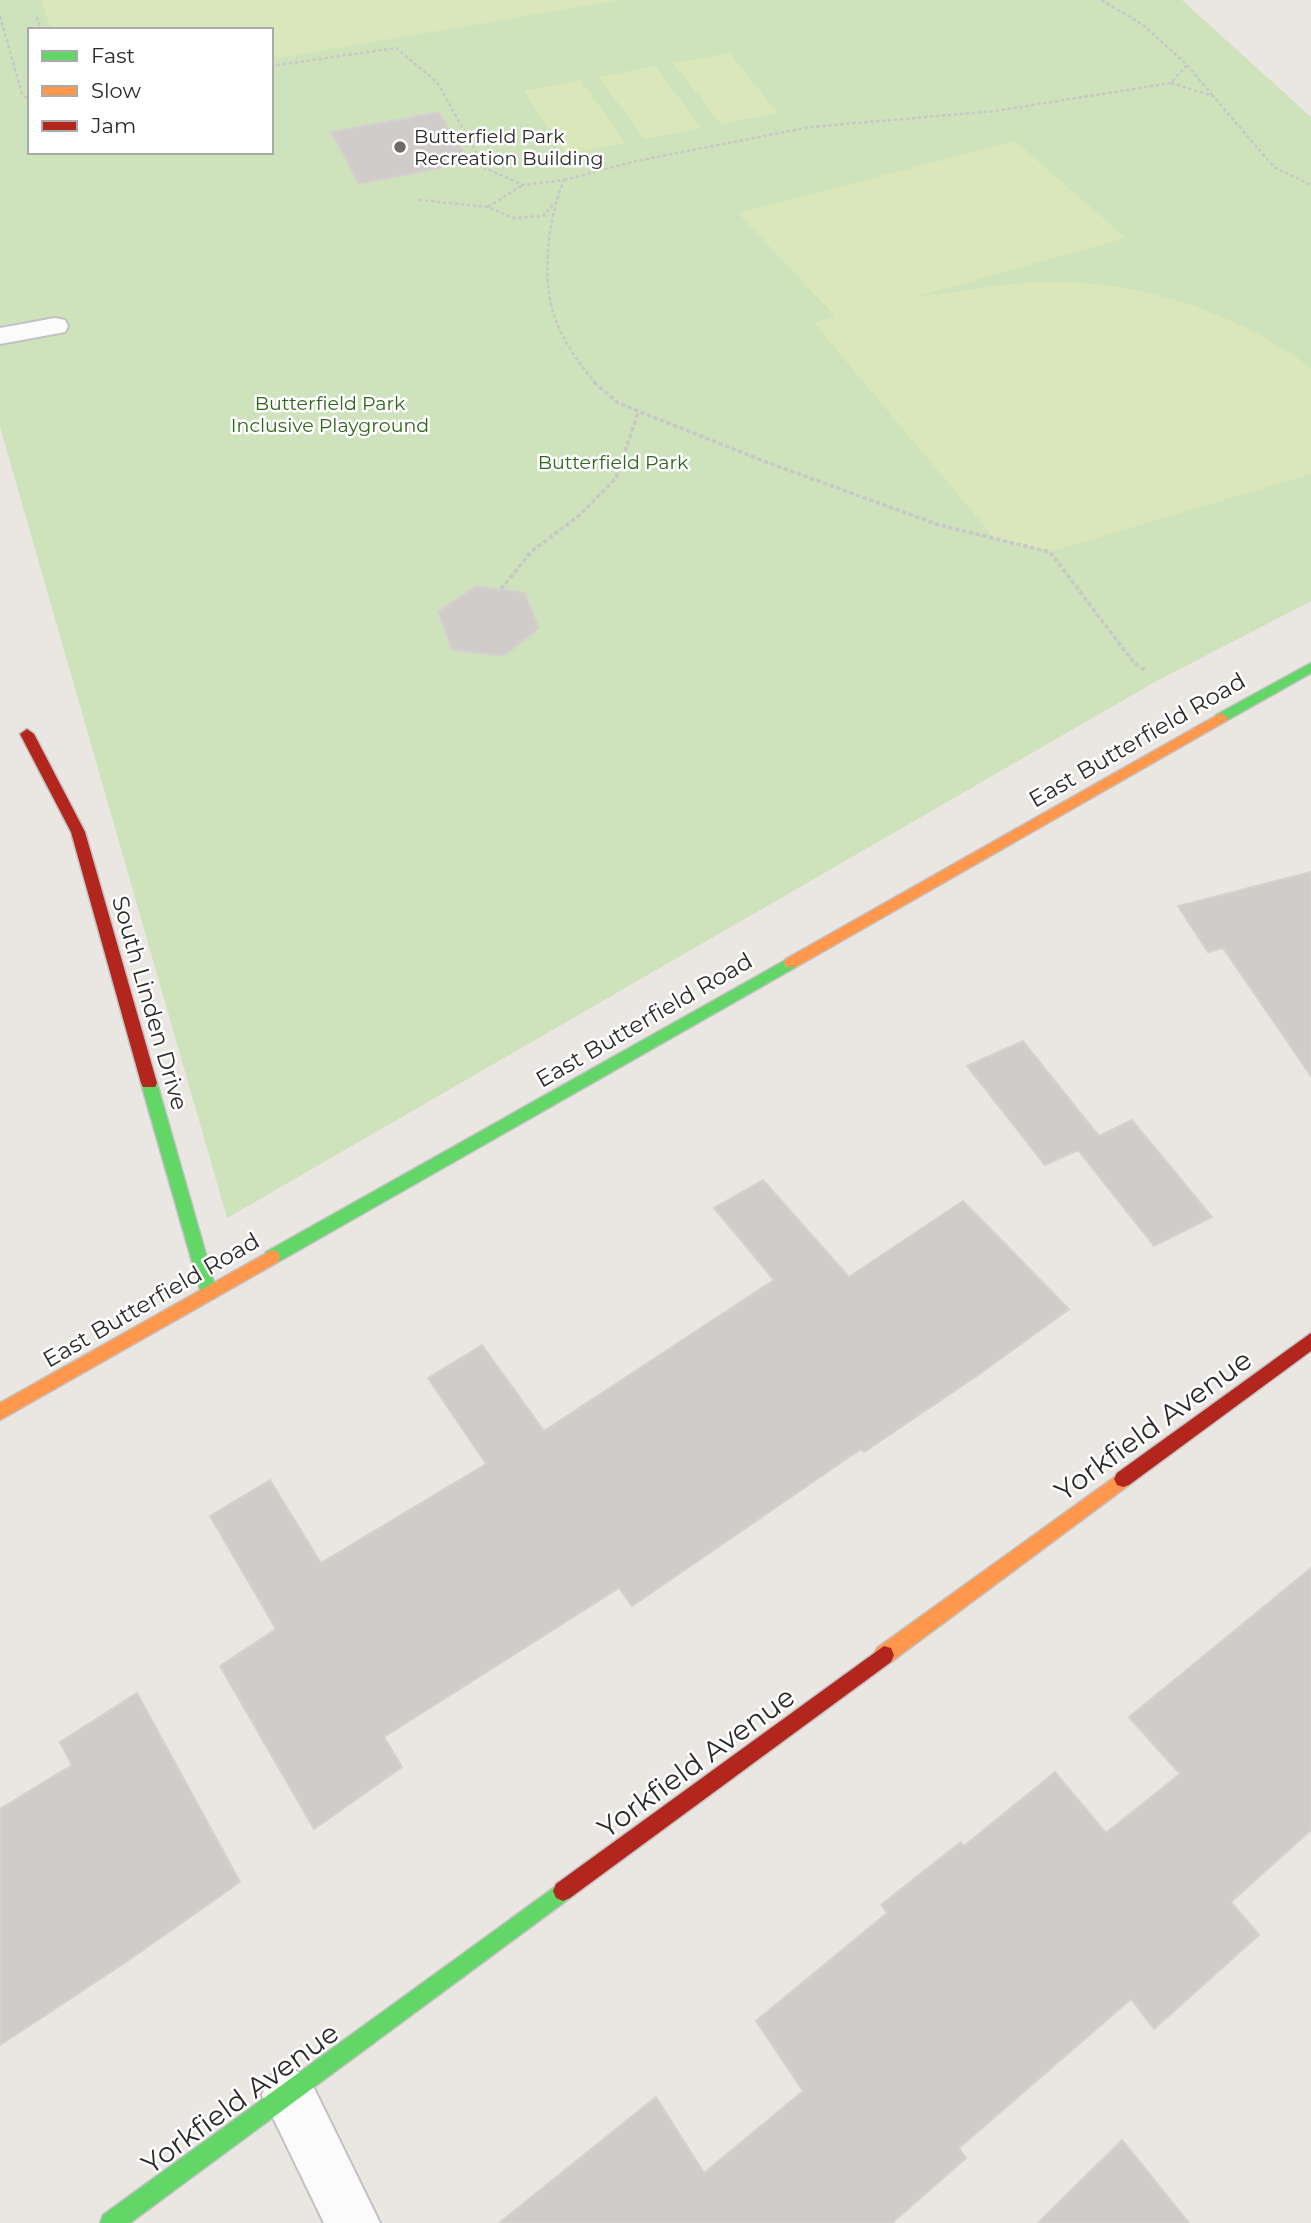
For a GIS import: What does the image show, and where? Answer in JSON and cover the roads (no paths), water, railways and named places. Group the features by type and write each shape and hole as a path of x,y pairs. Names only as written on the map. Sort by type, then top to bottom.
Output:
{"street":[{"path":"0,336 55,326"},
{"name":"East Butterfield Road","path":"0,1412 1311,667"},
{"name":"South Linden Drive","path":"26,734 78,832 209,1293"},
{"name":"Yorkfield Avenue","path":"111,2223 289,2095 1311,1340"},
{"path":"289,2095 353,2223"}],"place":[{"name":"Butterfield Park Recreation Building","path":"400,147"}],"park label":[{"name":"Butterfield Park Inclusive Playground","path":"330,414"},
{"name":"Butterfield Park","path":"613,462"}]}
